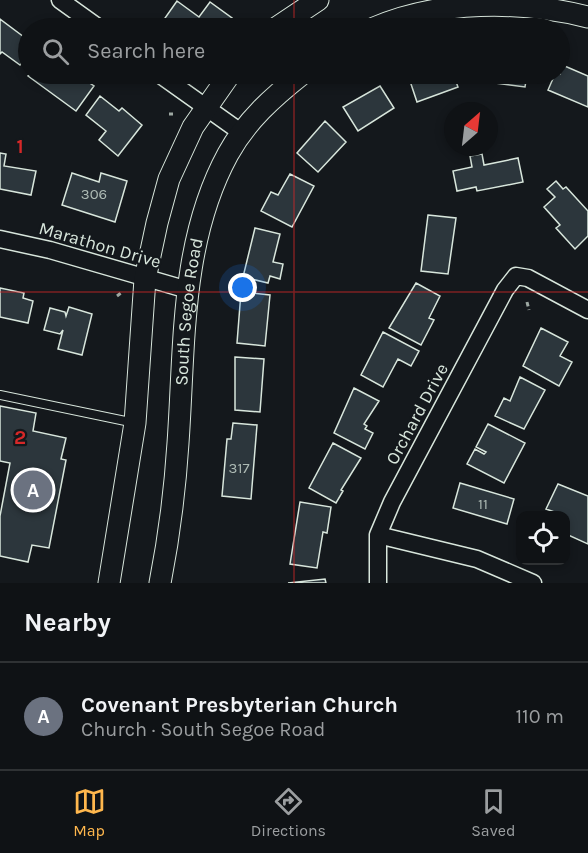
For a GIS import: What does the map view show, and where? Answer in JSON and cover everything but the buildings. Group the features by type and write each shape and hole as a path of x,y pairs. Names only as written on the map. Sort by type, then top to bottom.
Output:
{"street":[{"path":"60,0 85,18"},
{"path":"291,18 318,0"},
{"path":"405,18 463,3 526,4 588,16"},
{"path":"173,84 242,133"},
{"path":"109,583 135,423 145,279 169,179 205,106 222,84"},
{"name":"South Segoe Road","path":"160,583 168,537 178,445 189,290 199,229 228,154 267,101 289,84"},
{"name":"Marathon Drive","path":"0,239 50,250 189,290"},
{"name":"Orchard Drive","path":"378,583 378,535 392,502 505,290 516,276 521,276 588,310"},
{"path":"378,535 477,559 533,583"}],"lane":[{"path":"0,395 135,423"}],"path":[{"path":"117,296 121,293"},
{"path":"527,302 529,310"}],"place":[{"name":"Covenant Presbyterian Church","path":"33,490"}]}
